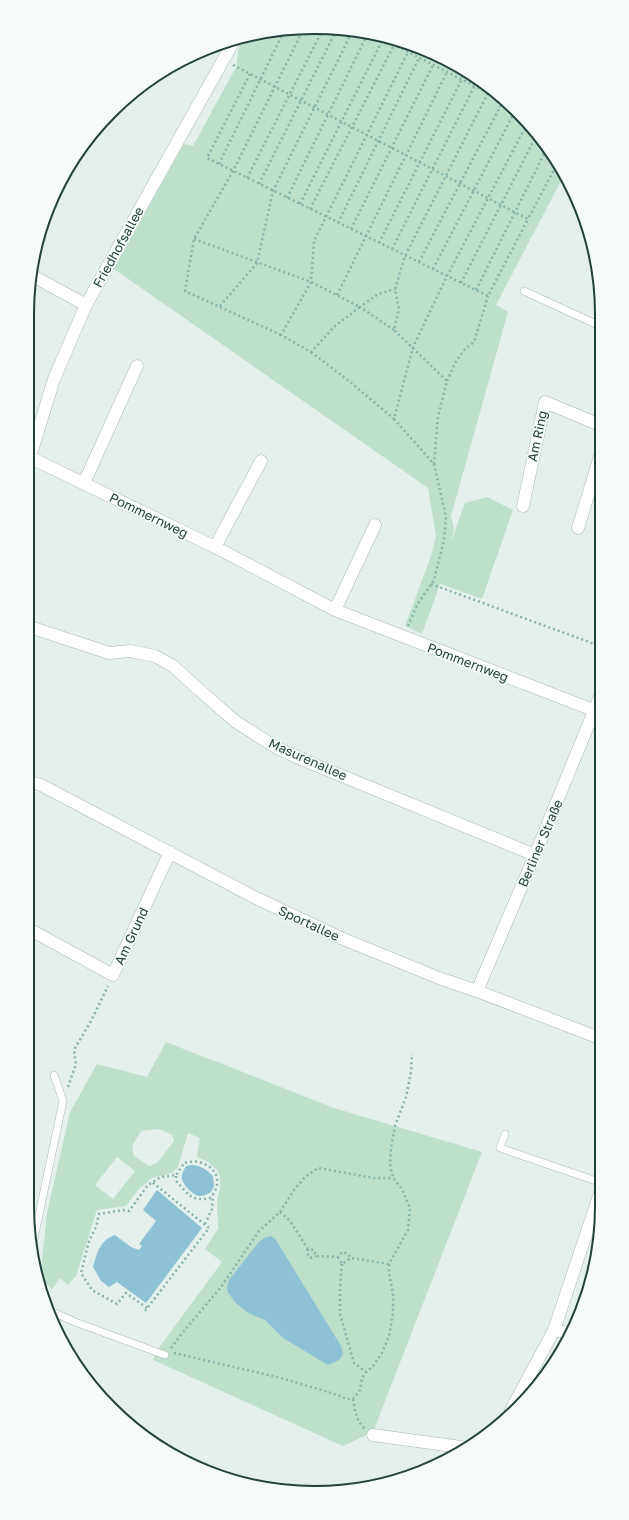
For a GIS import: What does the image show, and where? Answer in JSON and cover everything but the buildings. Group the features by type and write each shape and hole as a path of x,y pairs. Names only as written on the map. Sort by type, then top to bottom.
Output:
{"street":[{"name":"Friedhofsallee","path":"34,443 54,379 86,305 230,47"},
{"path":"36,278 86,305"},
{"path":"84,483 137,366"},
{"name":"Am Ring","path":"522,506 545,402 595,423"},
{"path":"215,547 261,461"},
{"name":"Pommernweg","path":"34,464 84,483 215,547 335,610 595,711"},
{"path":"578,528 595,472"},
{"path":"335,610 375,525"},
{"name":"Masurenallee","path":"34,628 109,653 130,651 155,656 173,666 236,722 277,748 536,855"},
{"name":"Berliner Straße","path":"477,990 595,717"},
{"name":"Sportallee","path":"34,783 41,785 254,897 341,938 439,978 477,990 595,1036"},
{"name":"Am Grund","path":"34,932 113,974 170,852"},
{"path":"516,1400 554,1330 595,1208"},
{"path":"554,1330 565,1332"},
{"path":"373,1435 457,1447"}],"lane":[{"path":"524,291 595,324"},
{"path":"35,1232 63,1101 54,1075"},
{"path":"505,1134 500,1148 595,1181"},
{"path":"55,1313 165,1355"}],"path":[{"path":"247,178 320,34"},
{"path":"301,35 233,171 194,239 185,290 281,335 311,352 349,381 394,420 434,464"},
{"path":"259,184 334,35"},
{"path":"219,164 282,36"},
{"path":"220,306 257,263 273,191 350,36"},
{"path":"287,198 365,38"},
{"path":"300,204 340,121 381,42"},
{"path":"310,209 394,46"},
{"path":"398,47 482,90"},
{"path":"281,335 311,282 314,241 408,52"},
{"path":"338,223 419,58"},
{"path":"223,60 528,219"},
{"path":"351,229 433,65"},
{"path":"337,295 447,72"},
{"path":"250,74 207,158 488,296"},
{"path":"379,243 462,79"},
{"path":"392,249 475,86"},
{"path":"394,330 399,309 395,289 405,256 487,94"},
{"path":"419,262 501,105"},
{"path":"433,269 513,116"},
{"path":"394,420 413,347 447,276 524,129"},
{"path":"461,283 533,140"},
{"path":"476,290 544,154"},
{"path":"404,636 417,605 434,580 444,540 446,517 434,464 438,416 447,381 455,363 465,349 474,342 488,296 554,169"},
{"path":"194,239 311,282 360,307 394,330 447,381"},
{"path":"311,352 335,326 360,307 378,294 395,289"},
{"path":"431,584 595,644"},
{"path":"63,1101 76,1064 74,1050 91,1022 113,974"},
{"path":"393,1178 374,1178 318,1168 305,1177 294,1190 280,1212 259,1232 221,1287 169,1351 281,1378 338,1395 347,1400 353,1399 360,1390 362,1378 382,1353 389,1336 393,1313 393,1293 389,1273 389,1264 408,1230 410,1208 402,1189 393,1178 390,1164 395,1126 406,1097 411,1072 412,1054"},
{"path":"199,1162 212,1168 218,1181 218,1187 210,1198 200,1200 191,1198 176,1181 176,1175 184,1163 199,1162"},
{"path":"152,1182 209,1228 146,1309 126,1293 117,1304 92,1290 81,1273 99,1214 123,1210 129,1211 148,1185 152,1182 161,1177 176,1175"},
{"path":"204,1224 212,1210 213,1194"},
{"path":"280,1212 290,1221 308,1249 307,1253 310,1258 316,1256 338,1257"},
{"path":"308,1249 314,1250 316,1256"},
{"path":"338,1257 342,1252 348,1254 351,1258 389,1264"},
{"path":"338,1257 342,1264 340,1314 354,1363 366,1372"},
{"path":"342,1264 351,1258"},
{"path":"353,1399 355,1414 361,1426 373,1435"}],"green space":[{"path":"314,34 351,36 369,39 422,55 470,81 513,116 537,144 561,181 496,305 508,312 451,516 454,528 451,542 465,503 487,497 513,510 482,599 440,584 422,634 405,626 431,556 436,536 428,488 114,269 184,144 193,146 236,67 240,44 260,39 278,36"},
{"path":"166,1042 334,1108 482,1152 373,1432 343,1446 153,1360 158,1349 222,1262 205,1249 218,1229 217,1200 220,1189 220,1177 217,1170 208,1162 197,1157 200,1138 188,1133 178,1167 172,1173 152,1178 139,1189 126,1206 97,1210 76,1276 68,1285 60,1278 52,1289 45,1283 41,1268 47,1213 70,1112 97,1064 147,1077","holes":["159,1129 172,1135 174,1141 157,1163 149,1166 134,1156 132,1146 141,1131","117,1157 135,1171 113,1199 95,1185"]}],"water":[{"path":"191,1165 203,1168 213,1176 214,1186 211,1192 203,1196 199,1196 191,1192 186,1187 182,1179 182,1175 186,1166"},
{"path":"157,1190 202,1228 146,1303 117,1282 109,1287 101,1281 93,1267 100,1248 106,1240 115,1235 131,1247 139,1250 142,1246 139,1244 156,1221 143,1210"},
{"path":"271,1236 276,1240 341,1346 343,1354 339,1360 328,1365 283,1338 265,1320 248,1313 236,1303 228,1293 227,1287 229,1280 258,1243 264,1238"}]}
